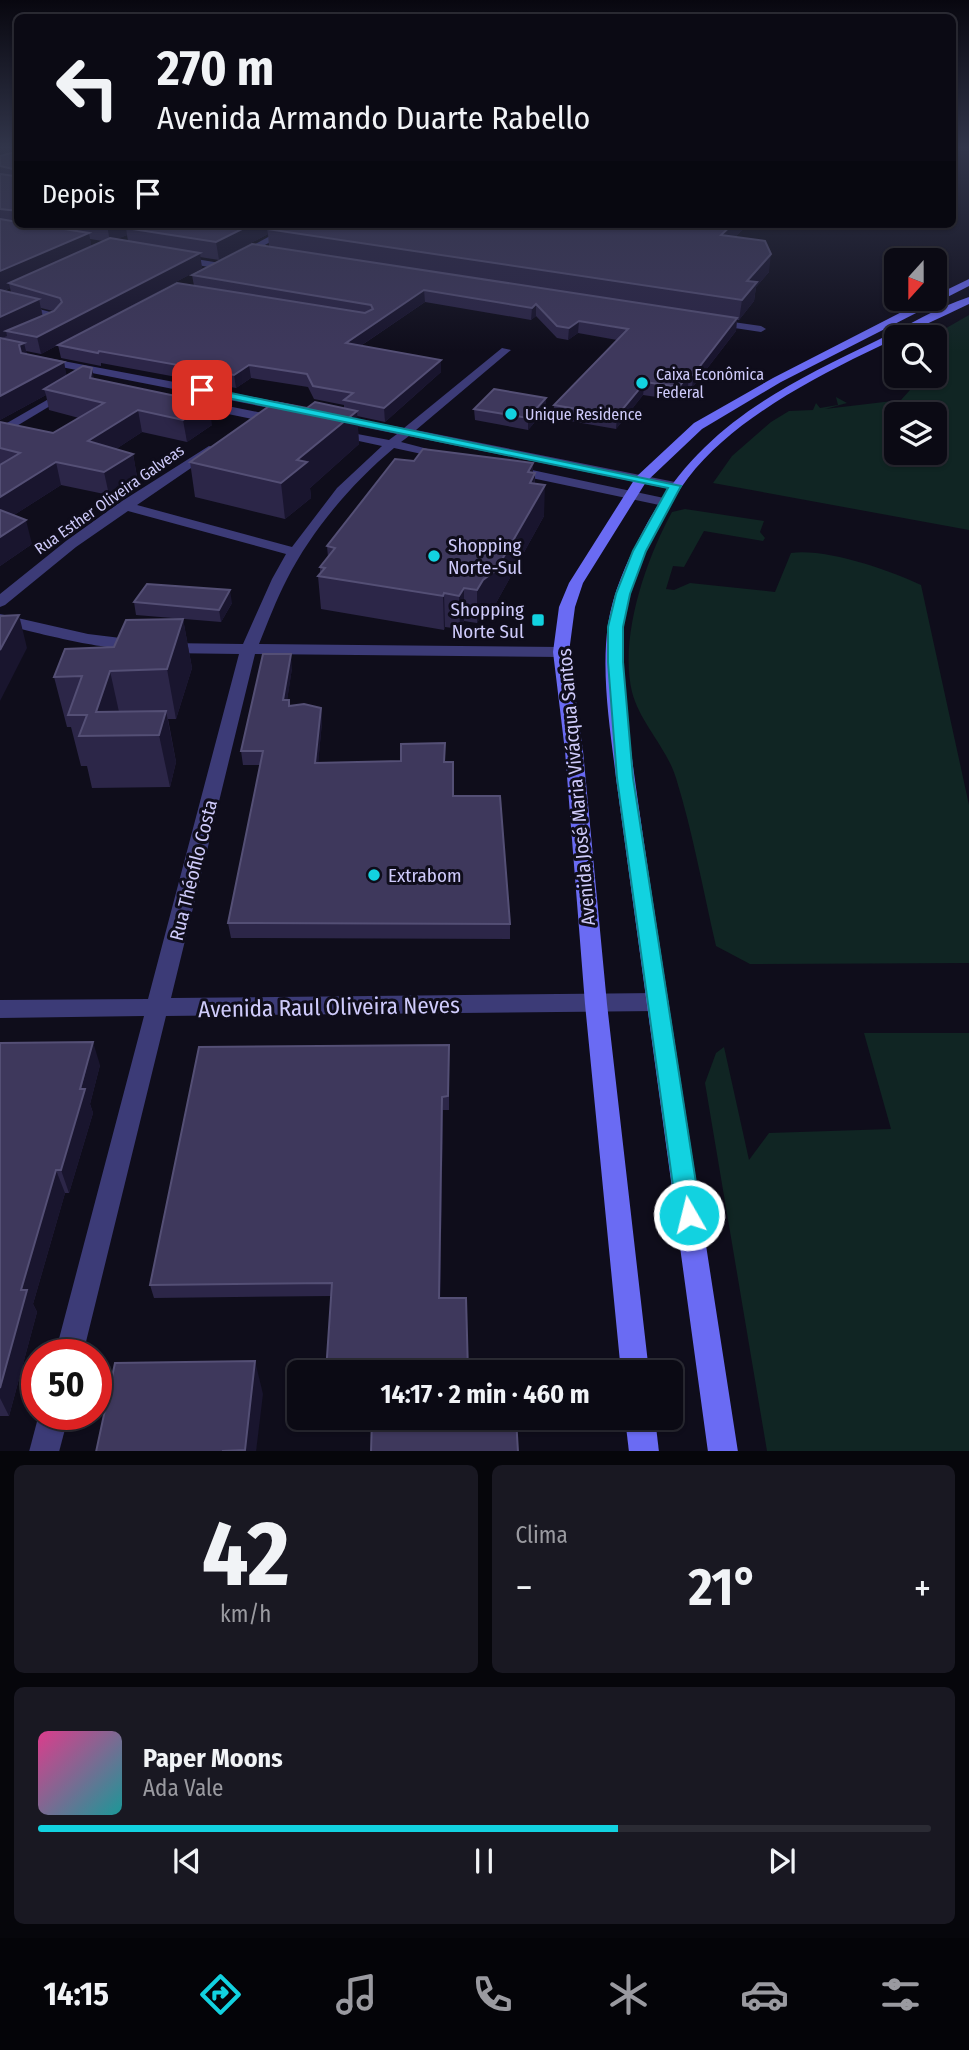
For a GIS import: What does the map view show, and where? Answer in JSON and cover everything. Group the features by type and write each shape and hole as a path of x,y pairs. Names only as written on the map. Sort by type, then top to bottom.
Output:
{"main road":[{"name":"Avenida José Maria Vivácqua Santos","path":"634,1360 596,1004 574,751 561,652 567,607 576,583 641,480 698,426 777,380 969,282"},
{"path":"723,1451 625,778 618,711 616,627 623,594 669,494 699,457 728,431 769,405 969,300"},
{"path":"641,1430 644,1451"}],"street":[{"path":"198,278 291,228"},
{"path":"251,249 265,251"},
{"path":"166,257 219,266"},
{"path":"0,300 12,293"},
{"path":"0,300 58,317 32,332"},
{"path":"706,321 761,329"},
{"path":"4,347 43,360 302,411"},
{"name":"Rua Théofilo Costa","path":"73,1339 159,1009 248,650 279,579 295,552 342,491 392,443 506,350"},
{"path":"43,360 59,351"},
{"path":"0,363 80,384 286,422"},
{"path":"0,432 103,370"},
{"name":"Rua Esther Oliveira Galveas","path":"0,602 124,506 276,405"},
{"path":"328,416 641,480 669,494"},
{"path":"327,430 458,458"},
{"path":"498,466 631,495 669,494"},
{"path":"124,506 295,552"},
{"path":"0,619 124,644 248,650 561,652"},
{"name":"Avenida Raul Oliveira Neves","path":"0,1009 658,1002"},
{"path":"44,1451 50,1430"}],"green space":[{"path":"969,315 969,530 713,483 732,456 771,422 789,411 813,410 816,403 820,408 838,405 836,397 847,403 825,409 884,402 884,465 947,465 947,402 884,402 901,400 912,388 947,388 947,328"},
{"path":"685,509 764,521 760,532 765,538 763,541 704,531 684,567 673,566 666,589 674,590 690,583 775,592 791,553 805,552 857,562 921,585 969,805 969,963 750,964 716,946 676,778 636,703 629,670 632,623 644,575 672,512"},
{"path":"864,1033 969,1033 969,1451 767,1451 705,1083 716,1053 724,1047 749,1160 769,1133 891,1129"}],"building":[{"path":"0,219 14,221 14,228 58,228 89,233 0,271"},
{"path":"126,228 244,228 216,242"},
{"path":"729,228 721,235 765,241 771,254 747,281 757,282 742,300 267,229"},
{"path":"110,238 200,253 37,337 6,331 54,311 62,302 60,298 9,283"},
{"path":"252,244 737,318 693,375 689,374 679,387 645,382 617,416 554,405 628,329 579,321 569,328 557,326 536,304 532,308 424,290 346,343 441,360 384,408 344,400 353,393 313,386 307,374 249,365 234,375 58,345 177,283 365,313 373,309 371,305 192,275"},
{"path":"0,290 39,299 0,317"},
{"path":"0,338 24,343 19,345 21,353 64,362 0,396"},
{"path":"83,366 92,368 90,378 209,403 183,420 138,410 88,441 133,454 104,472 56,462 0,497 0,465 20,453 0,448 0,422 53,433 104,403 44,389"},
{"path":"494,389 546,398 528,418 474,409"},
{"path":"275,402 307,408 315,402 357,411 297,460 307,462 281,483 190,462"},
{"name":"Shopping Norte-Sul","path":"423,449 533,463 528,472 535,473 530,483 545,485 496,570 483,580 477,590 464,588 459,596 444,593 443,596 318,576 325,568 320,567 335,548 327,546 395,459 414,461"},
{"path":"0,510 26,520 0,537"},
{"path":"147,584 230,590 219,610 134,602"},
{"path":"19,615 0,650 0,616"},
{"path":"183,619 167,669 110,671 96,712 166,711 159,735 79,736 87,715 68,715 82,676 54,677 65,649 114,647 126,620"},
{"name":"Extrabom","path":"263,654 291,654 283,700 289,700 289,706 304,704 321,708 315,763 401,761 401,744 445,743 444,762 453,762 453,796 500,796 510,924 228,923 263,751 241,751"},
{"path":"93,1042 80,1089 85,1089 61,1170 56,1170 21,1290 27,1290 0,1388 0,1043"},
{"path":"449,1045 448,1096 442,1097 439,1298 466,1298 468,1360 327,1360 332,1283 150,1285 199,1047"},
{"path":"255,1361 245,1450 96,1451 101,1430 112,1430 112,1377 115,1363"},
{"path":"372,1430 517,1430 518,1451 371,1451"}],"place":[{"name":"Caixa Econômica Federal","path":"642,383"},
{"name":"Unique Residence","path":"511,414"},
{"name":"Shopping Norte-Sul","path":"434,556"},
{"name":"Shopping Norte Sul","path":"538,620"},
{"name":"Extrabom","path":"374,875"}],"route":[{"path":"202,390 675,486 640,551 623,594 616,627 615,662 625,778 689,1215"}]}
